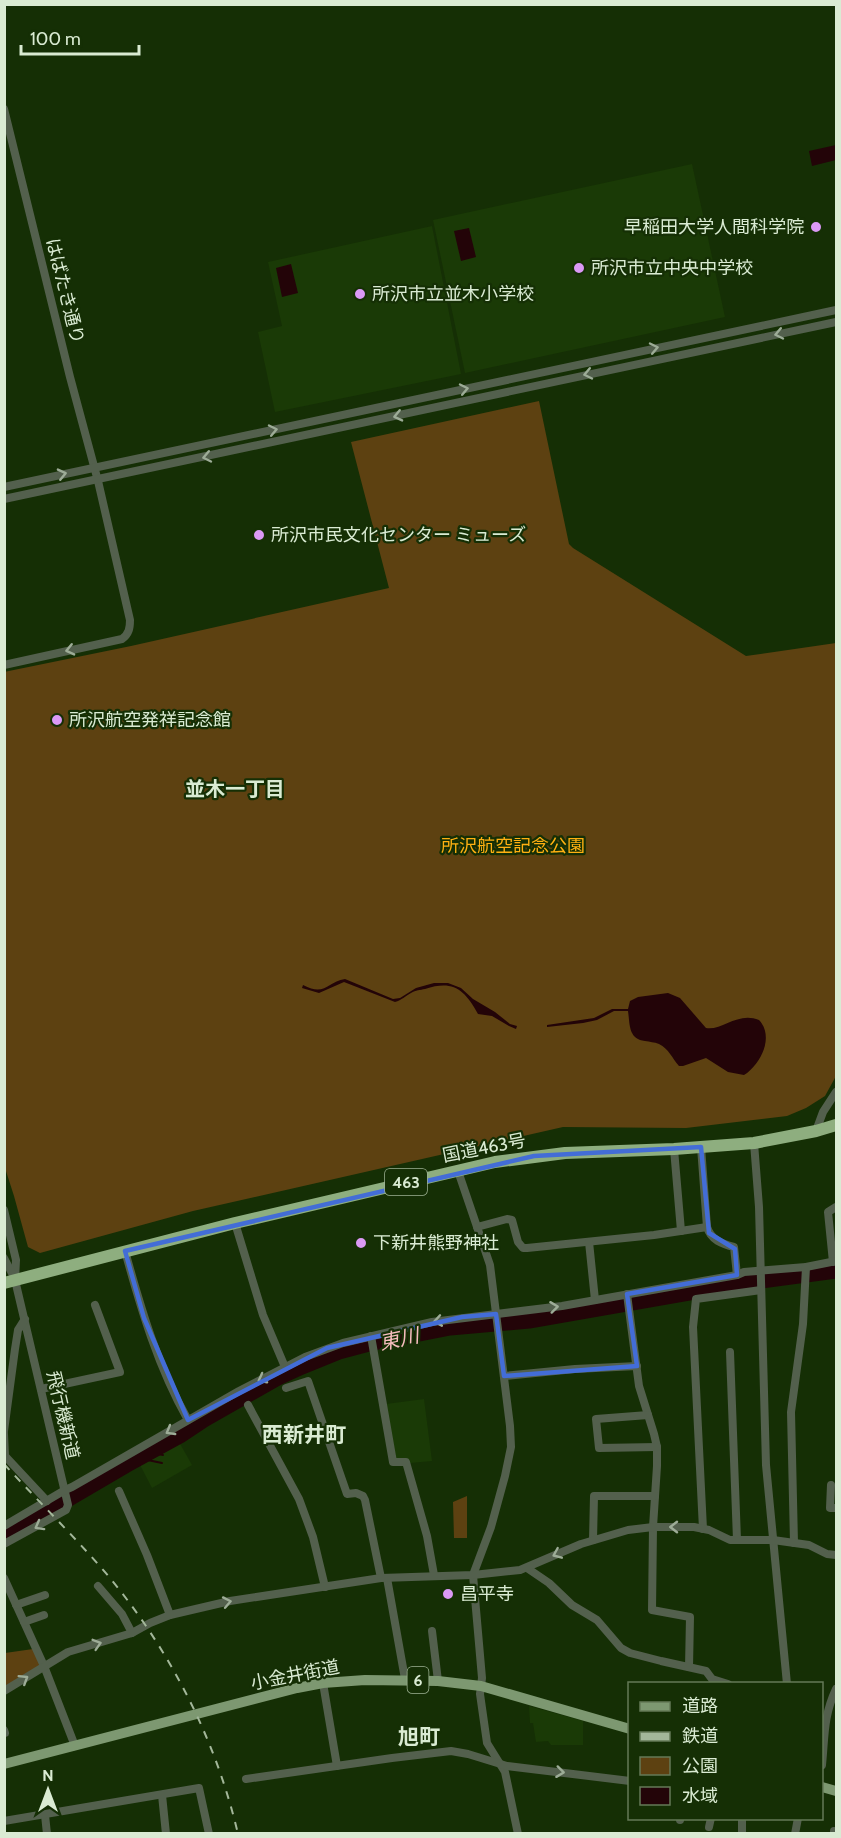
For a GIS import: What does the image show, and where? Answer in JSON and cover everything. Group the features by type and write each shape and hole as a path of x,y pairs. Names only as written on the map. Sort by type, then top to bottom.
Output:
{"highway":[{"name":"国道463号","path":"10,1281 235,1223 458,1171 534,1156 754,1143 837,1125"}],"main road":[{"name":"小金井街道","path":"4,1764 267,1695 322,1683 405,1679 481,1686 628,1728"}],"street":[{"name":"はばたき通り","path":"4,109 98,481 130,626 126,636 122,639 4,665"},
{"path":"4,487 837,310"},
{"path":"4,499 98,481 837,322"},
{"path":"816,1131 823,1112 837,1092"},
{"path":"754,1143 759,1206 766,1464 787,1682"},
{"path":"701,1147 707,1227 709,1233 718,1241 734,1247 737,1275"},
{"path":"674,1149 681,1231"},
{"path":"458,1171 489,1265 510,1426 510,1452 496,1510 473,1575 482,1678 480,1694 487,1743 505,1772 518,1833"},
{"path":"5,1524 188,1420 285,1367 327,1348 432,1322 496,1317 627,1296 737,1275 806,1268 835,1262 828,1212 837,1207"},
{"path":"4,1210 16,1260 10,1281"},
{"path":"477,1227 507,1219 512,1220 518,1242 523,1248 707,1227"},
{"path":"235,1223 263,1315 285,1367"},
{"path":"589,1242 595,1300"},
{"path":"125,1251 158,1357 176,1399 188,1420"},
{"path":"4,1258 10,1281"},
{"path":"794,1543 791,1412 807,1280 806,1268"},
{"name":"飛行機新道","path":"4,1544 66,1510 68,1504 25,1319 10,1281"},
{"path":"703,1529 693,1328 696,1299 761,1288"},
{"path":"627,1296 640,1392 657,1447 652,1610 690,1617 689,1667"},
{"path":"41,1389 120,1372 95,1305"},
{"path":"25,1319 18,1330 15,1349 4,1432 5,1456 47,1501"},
{"path":"371,1338 393,1462 406,1462 427,1536 434,1575"},
{"path":"730,1352 737,1540"},
{"path":"504,1376 637,1366"},
{"path":"286,1388 308,1381 347,1494 356,1493 363,1496 365,1500 405,1679"},
{"path":"248,1405 299,1499 313,1537 325,1587"},
{"path":"648,1415 596,1419 599,1448 657,1447"},
{"path":"831,1485 830,1508 837,1508"},
{"path":"119,1491 170,1615"},
{"path":"593,1540 594,1496 656,1496"},
{"path":"4,1691 68,1652 132,1633 170,1615 230,1601 384,1578 473,1575 520,1570 593,1540 628,1530 653,1527 694,1527 730,1540 773,1540 809,1545 827,1554 837,1555"},
{"path":"527,1568 549,1583 572,1605 597,1620 621,1648 630,1653 706,1671 717,1682"},
{"path":"4,1578 44,1666 75,1746"},
{"path":"98,1586 122,1614 132,1633"},
{"path":"16,1605 45,1595"},
{"path":"24,1622 44,1615"},
{"path":"432,1631 438,1681"},
{"path":"322,1683 337,1766"},
{"path":"823,1745 824,1725 837,1689"},
{"path":"468,1754 490,1746"},
{"path":"246,1779 451,1751 502,1765 628,1781"},
{"path":"4,1821 199,1788 209,1833"},
{"path":"162,1795 166,1833"},
{"path":"45,1815 47,1833"}],"highlighted area":[{"path":"701,1147 709,1233 735,1249 737,1275 627,1294 637,1366 504,1376 496,1314 462,1317 327,1348 188,1420 144,1318 125,1251 534,1156"}],"shaded area":[{"name":"所沢市立中央中学校","path":"692,164 725,317 465,373 433,220"},
{"name":"所沢市立並木小学校","path":"432,226 461,374 275,412 258,332 282,326 268,262"},
{"path":"424,1399 432,1461 410,1463 409,1459 396,1458 386,1404"},
{"path":"179,1442 192,1465 152,1488 139,1463"},
{"path":"529,1706 583,1721 583,1745 551,1745 548,1741 536,1742 533,1723 530,1723"}],"green space":[{"name":"所沢航空記念公園","path":"539,401 569,544 573,548 746,656 836,643 836,1076 825,1096 787,1116 686,1128 563,1127 193,1211 40,1253 28,1247 5,1168 4,672 389,588 351,442"},
{"path":"467,1496 467,1538 454,1538 453,1502"},
{"path":"33,1649 42,1665 5,1688 5,1653"}],"water":[{"path":"836,145 836,160 812,166 809,151"},
{"path":"469,228 476,257 461,261 454,231"},
{"path":"291,264 298,293 282,297 276,268"},
{"path":"345,979 393,999 400,998 416,988 434,983 448,983 461,988 473,999 510,1024 517,1026 516,1029 492,1016 478,1014 468,998 450,986 435,986 416,991 395,1002 344,982 319,993 302,988 303,985 316,990 326,988"},
{"path":"668,993 680,998 706,1028 718,1027 737,1019 759,1020 764,1027 766,1042 755,1065 744,1075 728,1072 706,1058 679,1066 662,1046 635,1037 631,1030 628,1011 614,1011 597,1020 583,1023 547,1027 547,1025 594,1018 612,1009 628,1009 630,1001 638,997"}],"waterway":[{"name":"東川","path":"4,1537 278,1378 339,1352 450,1328 529,1321 746,1283 836,1271"},
{"name":"東川","path":"149,1452 163,1455"},
{"path":"138,1458 162,1463"}],"railway":[{"path":"4,1464 110,1578 153,1636 189,1698 204,1731 229,1799 238,1834"}],"place":[{"name":"早稲田大学人間科学院","path":"816,227"},
{"name":"所沢市立中央中学校","path":"579,268"},
{"name":"所沢市立並木小学校","path":"360,294"},
{"name":"所沢市民文化センター ミューズ","path":"259,535"},
{"name":"所沢航空発祥記念館","path":"57,720"},
{"name":"下新井熊野神社","path":"361,1243"},
{"name":"昌平寺","path":"448,1594"}],"district":[{"name":"並木一丁目","path":"235,789"},
{"name":"西新井町","path":"304,1434"},
{"name":"旭町","path":"419,1736"}]}
